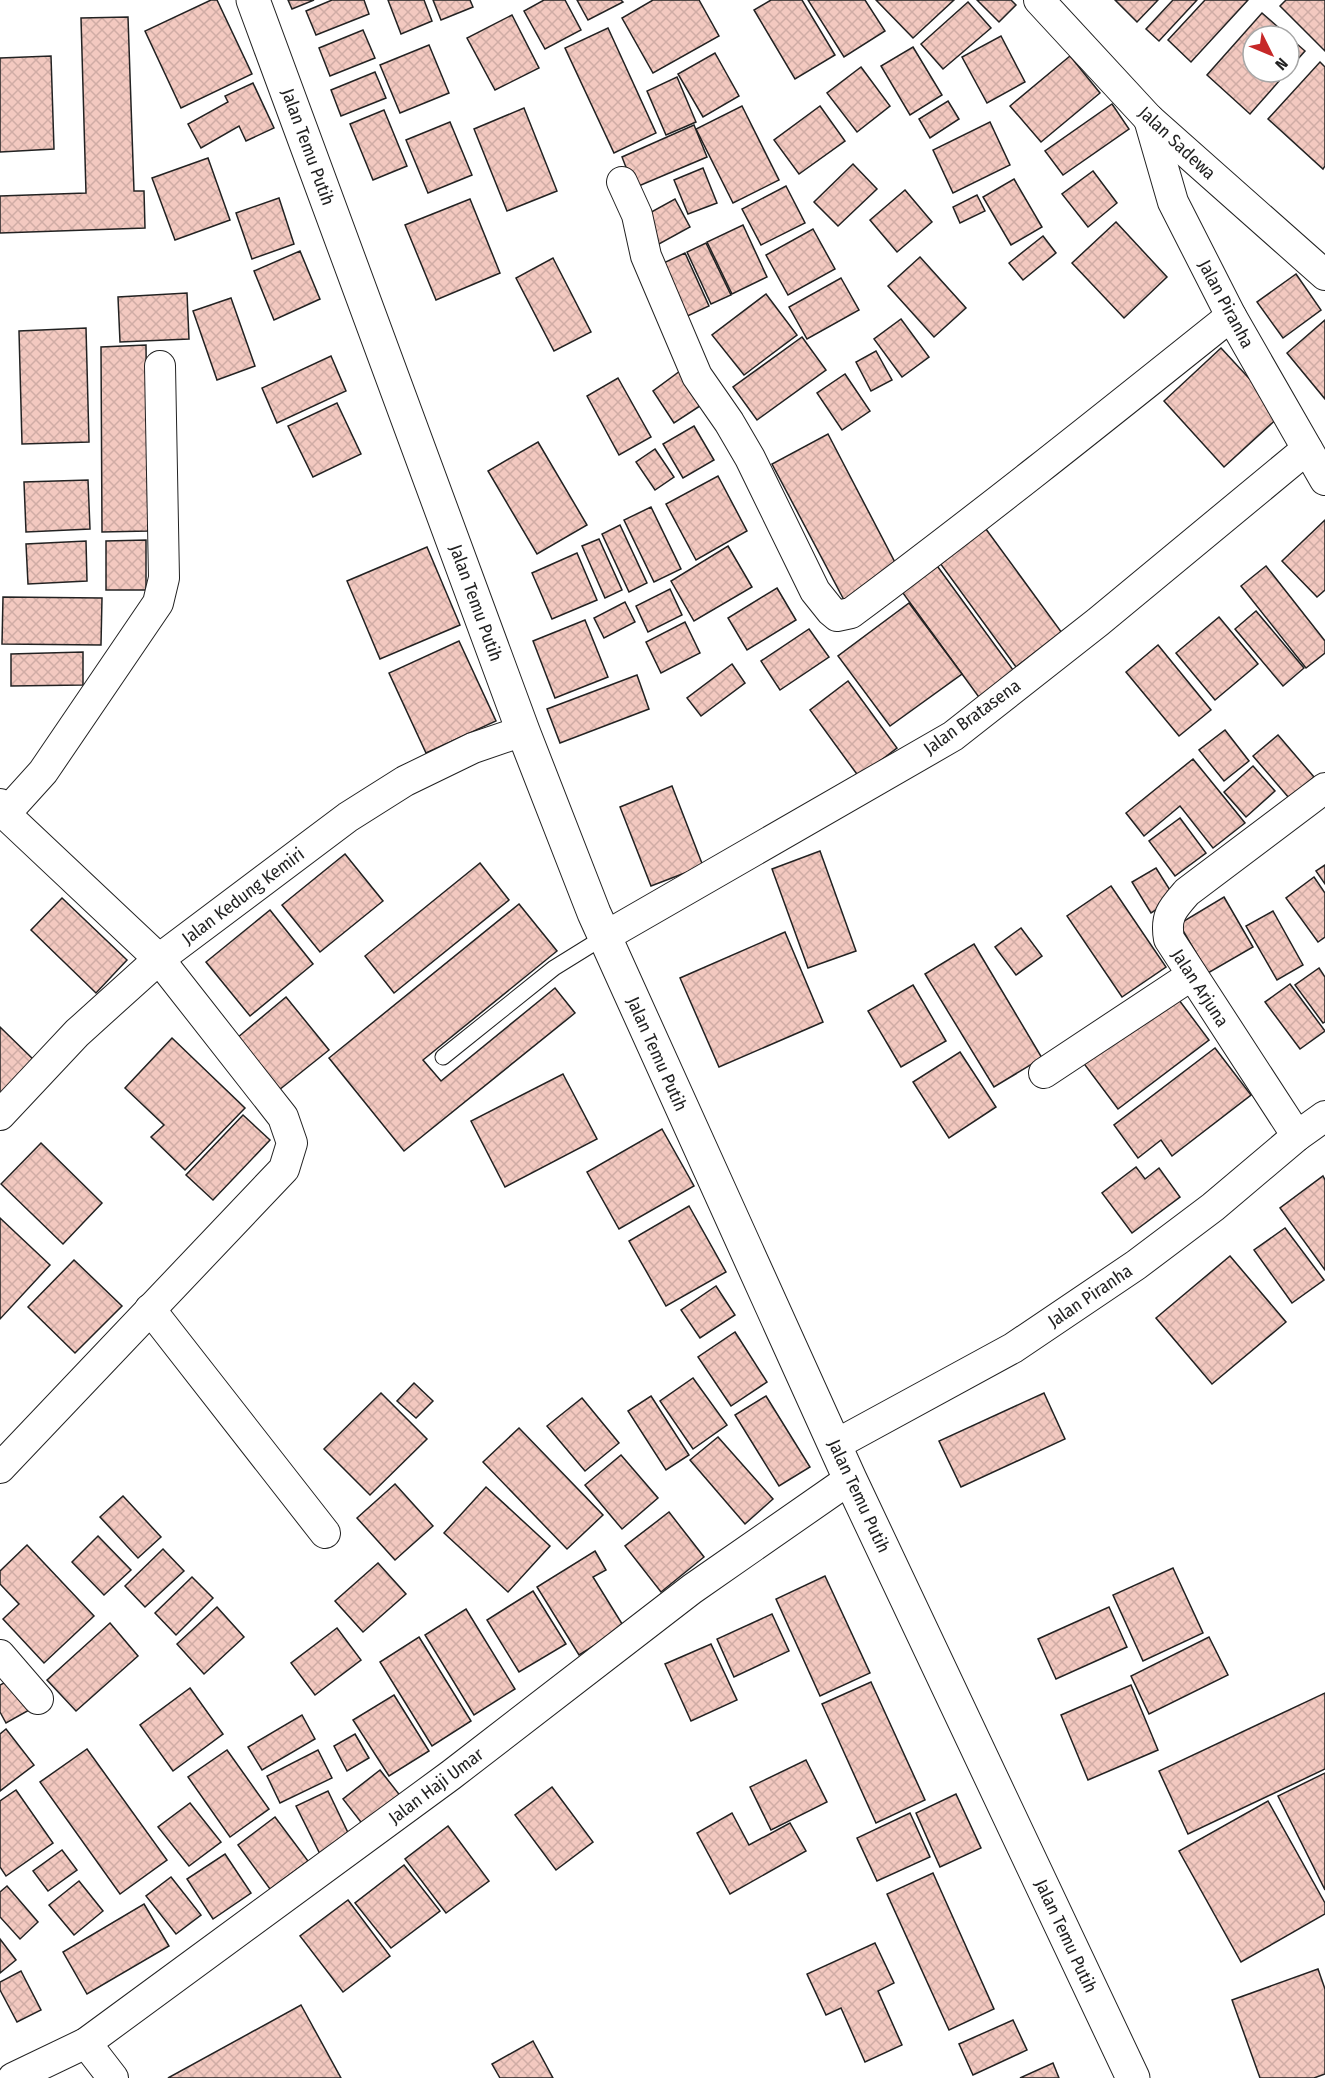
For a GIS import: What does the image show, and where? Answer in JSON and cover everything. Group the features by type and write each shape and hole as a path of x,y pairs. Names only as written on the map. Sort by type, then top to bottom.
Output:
{"street":[{"name":"Jalan Temu Putih","path":"253,0 523,731 604,937 850,1479 1133,2078"},
{"name":"Jalan Sadewa","path":"1039,0 1149,119 1325,275"},
{"name":"Jalan Piranha","path":"1149,119 1173,202 1231,316 1325,480"},
{"path":"622,182 637,216 646,256 697,375 745,449 815,591 837,616 851,613 933,552 1231,316"},
{"path":"0,1468 284,1169 292,1143 284,1117 159,959 3,809 43,772 158,603 162,592 164,578 160,366"},
{"name":"Jalan Bratasena","path":"604,937 953,736 1098,622 1307,449"},
{"name":"Jalan Kedung Kemiri","path":"0,1115 77,1034 159,959 348,817 405,781 473,748 523,731"},
{"name":"Jalan Arjuna","path":"1297,1136 1169,939 1167,925 1172,909 1187,892 1325,788"},
{"path":"1044,1073 1192,975"},
{"name":"Jalan Piranha","path":"835,1445 1013,1348 1117,1278 1213,1207 1297,1136 1325,1116"},
{"path":"150,1309 325,1533"},
{"name":"Jalan Haji Umar","path":"14,2078 86,2043 451,1775 692,1589 850,1479"},
{"path":"0,1655 38,1698"},
{"path":"86,2043 113,2078"}],"lane":[{"path":"443,1057 554,968 604,937"}],"building":[{"path":"211,0 217,0 252,74 181,108 145,31"},
{"path":"288,0 314,0 292,9"},
{"path":"332,0 364,0 369,14 316,35 306,11"},
{"path":"388,0 424,0 432,21 401,34"},
{"path":"433,0 470,0 473,7 441,20"},
{"path":"544,0 565,0 581,30 545,49 524,11"},
{"path":"577,0 621,0 623,2 588,20"},
{"path":"653,0 699,0 719,36 653,73 622,18"},
{"path":"771,0 802,0 835,55 795,79 754,10"},
{"path":"808,0 865,0 885,31 844,57"},
{"path":"876,0 954,0 913,38"},
{"path":"977,0 1011,0 1016,5 999,22"},
{"path":"1115,0 1158,0 1137,22"},
{"path":"1173,0 1197,0 1159,41 1146,29"},
{"path":"1205,0 1248,0 1191,62 1168,40"},
{"path":"1286,0 1325,0 1325,51 1301,27 1301,24 1298,24 1280,6"},
{"path":"968,2 991,28 943,69 921,44"},
{"path":"1262,13 1274,24 1252,24"},
{"path":"512,15 539,68 495,90 467,38"},
{"path":"128,17 134,191 144,191 145,228 0,233 0,196 86,193 81,18"},
{"path":"608,28 656,133 614,153 565,48"},
{"path":"363,30 375,58 330,76 319,48"},
{"path":"1001,36 1025,82 987,103 962,57"},
{"path":"1241,37 1241,84 1276,84 1250,114 1207,75"},
{"path":"429,45 449,93 400,113 380,65"},
{"path":"913,47 942,95 910,115 881,66"},
{"path":"715,53 739,96 703,117 678,74"},
{"path":"51,56 54,149 0,152 0,58"},
{"path":"1070,56 1100,93 1041,142 1010,106"},
{"path":"1320,62 1325,67 1325,166 1323,169 1268,119"},
{"path":"861,67 890,106 857,132 827,93"},
{"path":"375,72 386,98 341,116 331,90"},
{"path":"677,77 696,122 666,135 647,91"},
{"path":"253,83 274,128 246,141 239,126 201,148 188,124 228,102 225,96"},
{"path":"948,101 959,119 930,138 919,119"},
{"path":"1112,104 1129,129 1063,175 1045,151"},
{"path":"742,106 779,180 733,203 696,129"},
{"path":"820,106 845,141 799,174 774,140"},
{"path":"524,108 557,191 507,211 474,129"},
{"path":"384,110 407,166 373,180 350,124"},
{"path":"450,122 472,175 428,193 406,140"},
{"path":"990,122 1010,165 953,193 933,150"},
{"path":"694,125 707,157 634,188 622,157"},
{"path":"208,158 230,220 175,240 152,178"},
{"path":"853,164 877,189 838,226 814,202"},
{"path":"703,168 717,203 688,214 674,180"},
{"path":"1093,171 1117,203 1088,227 1062,194"},
{"path":"1014,179 1042,227 1011,245 983,197"},
{"path":"786,186 805,223 761,245 742,209"},
{"path":"905,190 932,222 897,252 870,220"},
{"path":"977,195 985,211 960,223 953,207"},
{"path":"279,198 294,244 252,259 236,213"},
{"path":"470,199 500,273 436,300 405,225"},
{"path":"675,199 690,227 659,244 644,216"},
{"path":"1116,222 1167,277 1124,318 1072,263"},
{"path":"743,225 767,277 732,294 707,242"},
{"path":"813,229 835,269 788,295 766,255"},
{"path":"1043,236 1056,253 1023,280 1009,263"},
{"path":"706,243 731,295 711,304 687,252"},
{"path":"300,251 320,299 274,320 254,271"},
{"path":"685,253 709,306 681,319 657,266"},
{"path":"920,257 966,308 934,337 888,286"},
{"path":"553,258 591,332 554,351 516,278"},
{"path":"1296,274 1321,310 1283,338 1257,302"},
{"path":"841,278 859,310 807,339 789,307"},
{"path":"187,293 189,339 120,342 118,297"},
{"path":"766,294 797,335 744,375 712,335"},
{"path":"231,298 255,366 217,380 193,311"},
{"path":"901,319 929,357 902,377 874,339"},
{"path":"1325,320 1325,399 1287,353"},
{"path":"86,328 89,442 22,444 19,331"},
{"path":"802,337 826,370 757,420 733,387"},
{"path":"146,345 148,531 102,532 101,347"},
{"path":"1221,348 1282,414 1224,467 1164,401"},
{"path":"876,351 892,380 871,391 856,362"},
{"path":"331,356 346,391 277,423 262,388"},
{"path":"680,371 703,404 674,423 653,391"},
{"path":"845,374 870,411 842,430 817,393"},
{"path":"618,378 651,437 619,455 587,396"},
{"path":"337,403 361,454 313,477 288,426"},
{"path":"694,426 714,460 683,478 663,444"},
{"path":"828,434 899,570 844,600 772,464"},
{"path":"538,442 587,525 537,554 488,471"},
{"path":"655,449 674,477 655,490 636,462"},
{"path":"718,476 747,531 696,560 666,504"},
{"path":"88,480 90,529 26,532 24,482"},
{"path":"651,507 681,569 654,582 624,520"},
{"path":"1325,520 1325,590 1317,597 1282,561"},
{"path":"620,525 647,583 629,592 602,534"},
{"path":"983,525 1062,633 1016,667 937,559"},
{"path":"599,539 622,590 605,598 582,546"},
{"path":"146,540 146,590 106,590 106,541"},
{"path":"86,541 87,581 28,584 26,544"},
{"path":"728,546 752,587 694,621 671,581"},
{"path":"427,547 460,625 380,659 347,581"},
{"path":"577,553 597,600 552,619 532,573"},
{"path":"935,563 1016,674 981,700 900,589"},
{"path":"1266,566 1325,641 1325,653 1306,668 1241,586"},
{"path":"777,588 796,620 747,650 728,618"},
{"path":"670,589 682,615 648,632 636,606"},
{"path":"3,597 102,598 101,645 2,644"},
{"path":"625,602 635,622 604,638 594,618"},
{"path":"909,603 962,674 890,726 838,656"},
{"path":"1256,611 1304,668 1283,686 1235,629"},
{"path":"1219,617 1258,664 1215,700 1176,653"},
{"path":"585,620 608,677 555,698 533,641"},
{"path":"685,622 700,653 661,673 646,642"},
{"path":"809,629 829,657 780,690 761,661"},
{"path":"459,641 496,721 426,753 389,673"},
{"path":"1158,645 1211,710 1179,736 1126,672"},
{"path":"83,652 83,685 11,686 11,654"},
{"path":"732,664 745,683 701,716 687,698"},
{"path":"637,675 649,709 560,743 547,709"},
{"path":"848,681 897,748 859,777 810,710"},
{"path":"1225,730 1249,761 1224,781 1199,750"},
{"path":"1278,735 1314,777 1289,798 1253,756"},
{"path":"1193,759 1245,823 1213,848 1180,806 1144,836 1126,813"},
{"path":"1253,766 1275,791 1246,817 1224,792"},
{"path":"672,786 703,866 651,886 620,807"},
{"path":"1180,818 1206,853 1175,876 1149,841"},
{"path":"820,851 856,951 808,968 772,869"},
{"path":"345,854 383,901 320,952 282,905"},
{"path":"480,863 509,900 394,993 365,956"},
{"path":"1325,865 1325,884 1316,871"},
{"path":"1156,868 1175,898 1151,913 1132,882"},
{"path":"1314,877 1325,893 1325,937 1318,942 1286,898"},
{"path":"1111,886 1166,967 1122,997 1067,916"},
{"path":"1224,897 1253,947 1208,973 1179,924"},
{"path":"62,898 127,960 96,993 31,930"},
{"path":"519,904 557,951 423,1060 441,1081 555,988 575,1013 404,1151 329,1058"},
{"path":"270,910 313,964 250,1016 206,962"},
{"path":"1273,911 1303,965 1277,980 1246,926"},
{"path":"1021,928 1042,956 1016,975 995,947"},
{"path":"785,932 823,1022 719,1067 680,978"},
{"path":"974,944 1042,1058 994,1087 925,974"},
{"path":"1319,968 1325,977 1325,1022 1323,1023 1295,985"},
{"path":"1290,984 1325,1031 1300,1049 1265,1002"},
{"path":"913,985 946,1041 901,1067 868,1011"},
{"path":"1173,992 1209,1040 1118,1109 1082,1061"},
{"path":"286,997 329,1050 279,1090 237,1038"},
{"path":"0,1027 37,1063 0,1102"},
{"path":"172,1038 245,1108 185,1170 151,1137 164,1125 125,1088"},
{"path":"1215,1048 1251,1095 1172,1156 1161,1140 1138,1158 1114,1125"},
{"path":"960,1052 996,1107 949,1138 913,1082"},
{"path":"563,1074 597,1139 505,1187 471,1121"},
{"path":"243,1115 270,1140 213,1200 186,1175"},
{"path":"662,1129 694,1186 619,1229 587,1172"},
{"path":"41,1143 102,1203 63,1244 1,1184"},
{"path":"1136,1167 1145,1179 1159,1168 1180,1197 1132,1233 1102,1193"},
{"path":"1323,1176 1325,1180 1325,1270 1280,1208"},
{"path":"689,1206 726,1272 666,1306 629,1241"},
{"path":"0,1218 50,1265 0,1319"},
{"path":"1285,1228 1324,1280 1292,1303 1254,1250"},
{"path":"1230,1256 1286,1322 1212,1384 1156,1318"},
{"path":"74,1260 122,1306 75,1353 28,1307"},
{"path":"716,1286 735,1315 700,1338 681,1310"},
{"path":"735,1332 767,1382 731,1406 698,1357"},
{"path":"693,1378 727,1425 693,1449 660,1401"},
{"path":"414,1383 433,1401 416,1418 397,1401"},
{"path":"381,1393 427,1439 370,1495 324,1449"},
{"path":"1044,1393 1065,1439 961,1487 939,1441"},
{"path":"651,1396 689,1455 666,1470 628,1411"},
{"path":"766,1396 810,1467 779,1486 735,1415"},
{"path":"582,1398 619,1443 585,1471 547,1426"},
{"path":"519,1428 603,1515 567,1549 483,1462"},
{"path":"718,1437 773,1499 745,1524 690,1460"},
{"path":"621,1455 658,1498 622,1529 585,1485"},
{"path":"395,1484 433,1526 395,1560 357,1518"},
{"path":"486,1487 550,1546 508,1592 444,1533"},
{"path":"123,1496 161,1537 138,1558 100,1517"},
{"path":"669,1512 704,1557 661,1592 625,1546"},
{"path":"98,1536 131,1570 104,1595 72,1562"},
{"path":"27,1545 94,1616 44,1663 3,1619 19,1604 0,1584 0,1571"},
{"path":"163,1549 184,1571 145,1607 125,1586"},
{"path":"595,1551 606,1570 593,1577 624,1627 579,1655 537,1587"},
{"path":"378,1563 406,1594 363,1632 335,1601"},
{"path":"1173,1568 1203,1633 1143,1661 1113,1595"},
{"path":"825,1576 870,1673 820,1696 776,1599"},
{"path":"192,1577 213,1598 176,1635 155,1613"},
{"path":"533,1591 566,1644 519,1672 487,1620"},
{"path":"217,1607 244,1637 204,1674 177,1644"},
{"path":"1109,1607 1127,1647 1056,1679 1038,1639"},
{"path":"466,1609 515,1689 474,1715 425,1635"},
{"path":"772,1614 789,1651 734,1677 717,1639"},
{"path":"110,1623 138,1656 76,1711 47,1680"},
{"path":"337,1628 361,1660 315,1695 291,1663"},
{"path":"419,1637 471,1721 432,1746 380,1662"},
{"path":"1209,1637 1228,1675 1149,1714 1131,1676"},
{"path":"711,1644 737,1700 691,1721 665,1664"},
{"path":"13,1678 31,1709 6,1723 0,1712 0,1685"},
{"path":"871,1682 925,1800 876,1823 822,1704"},
{"path":"1131,1685 1158,1750 1088,1780 1061,1715"},
{"path":"190,1688 223,1734 173,1771 140,1725"},
{"path":"1325,1693 1325,1769 1188,1834 1159,1771"},
{"path":"394,1695 429,1751 389,1776 353,1720"},
{"path":"302,1715 315,1739 262,1770 248,1747"},
{"path":"6,1729 34,1765 0,1791 0,1734"},
{"path":"355,1734 369,1758 347,1771 334,1746"},
{"path":"87,1749 167,1860 120,1894 40,1782"},
{"path":"227,1750 269,1809 230,1837 188,1777"},
{"path":"318,1750 332,1778 280,1803 267,1776"},
{"path":"806,1760 827,1802 771,1830 750,1787"},
{"path":"380,1770 402,1798 364,1826 343,1799"},
{"path":"1325,1773 1325,1890 1278,1796"},
{"path":"552,1787 593,1842 556,1870 515,1815"},
{"path":"16,1790 53,1843 6,1876 0,1867 0,1801"},
{"path":"328,1791 351,1839 320,1854 296,1806"},
{"path":"956,1794 981,1848 940,1867 916,1813"},
{"path":"1268,1801 1325,1903 1325,1914 1241,1962 1179,1851"},
{"path":"190,1803 221,1842 189,1866 158,1827"},
{"path":"732,1813 749,1845 790,1823 806,1851 730,1894 697,1833"},
{"path":"910,1813 930,1857 877,1881 857,1838"},
{"path":"275,1817 308,1861 270,1889 238,1845"},
{"path":"448,1826 489,1881 446,1913 405,1859"},
{"path":"62,1850 77,1870 48,1891 33,1871"},
{"path":"225,1854 251,1893 213,1919 187,1879"},
{"path":"404,1865 440,1911 391,1948 355,1903"},
{"path":"933,1873 994,2009 949,2030 887,1894"},
{"path":"171,1877 201,1915 176,1934 146,1896"},
{"path":"79,1881 103,1911 74,1935 49,1905"},
{"path":"7,1886 38,1922 20,1939 0,1917 0,1892"},
{"path":"348,1900 390,1956 343,1992 300,1936"},
{"path":"144,1904 169,1946 87,1994 63,1952"},
{"path":"0,1939 16,1960 0,1973"},
{"path":"875,1943 894,1983 878,1991 902,2045 865,2062 841,2008 826,2015 807,1974"},
{"path":"1318,1969 1325,1989 1325,2074 1314,2078 1260,2078 1232,2000"},
{"path":"21,1971 41,2010 17,2022 0,1990 0,1982"},
{"path":"301,2005 341,2078 168,2078"},
{"path":"1013,2020 1027,2050 973,2075 959,2044"},
{"path":"533,2041 553,2078 500,2078 492,2064"},
{"path":"1053,2063 1059,2078 1020,2078"}]}
